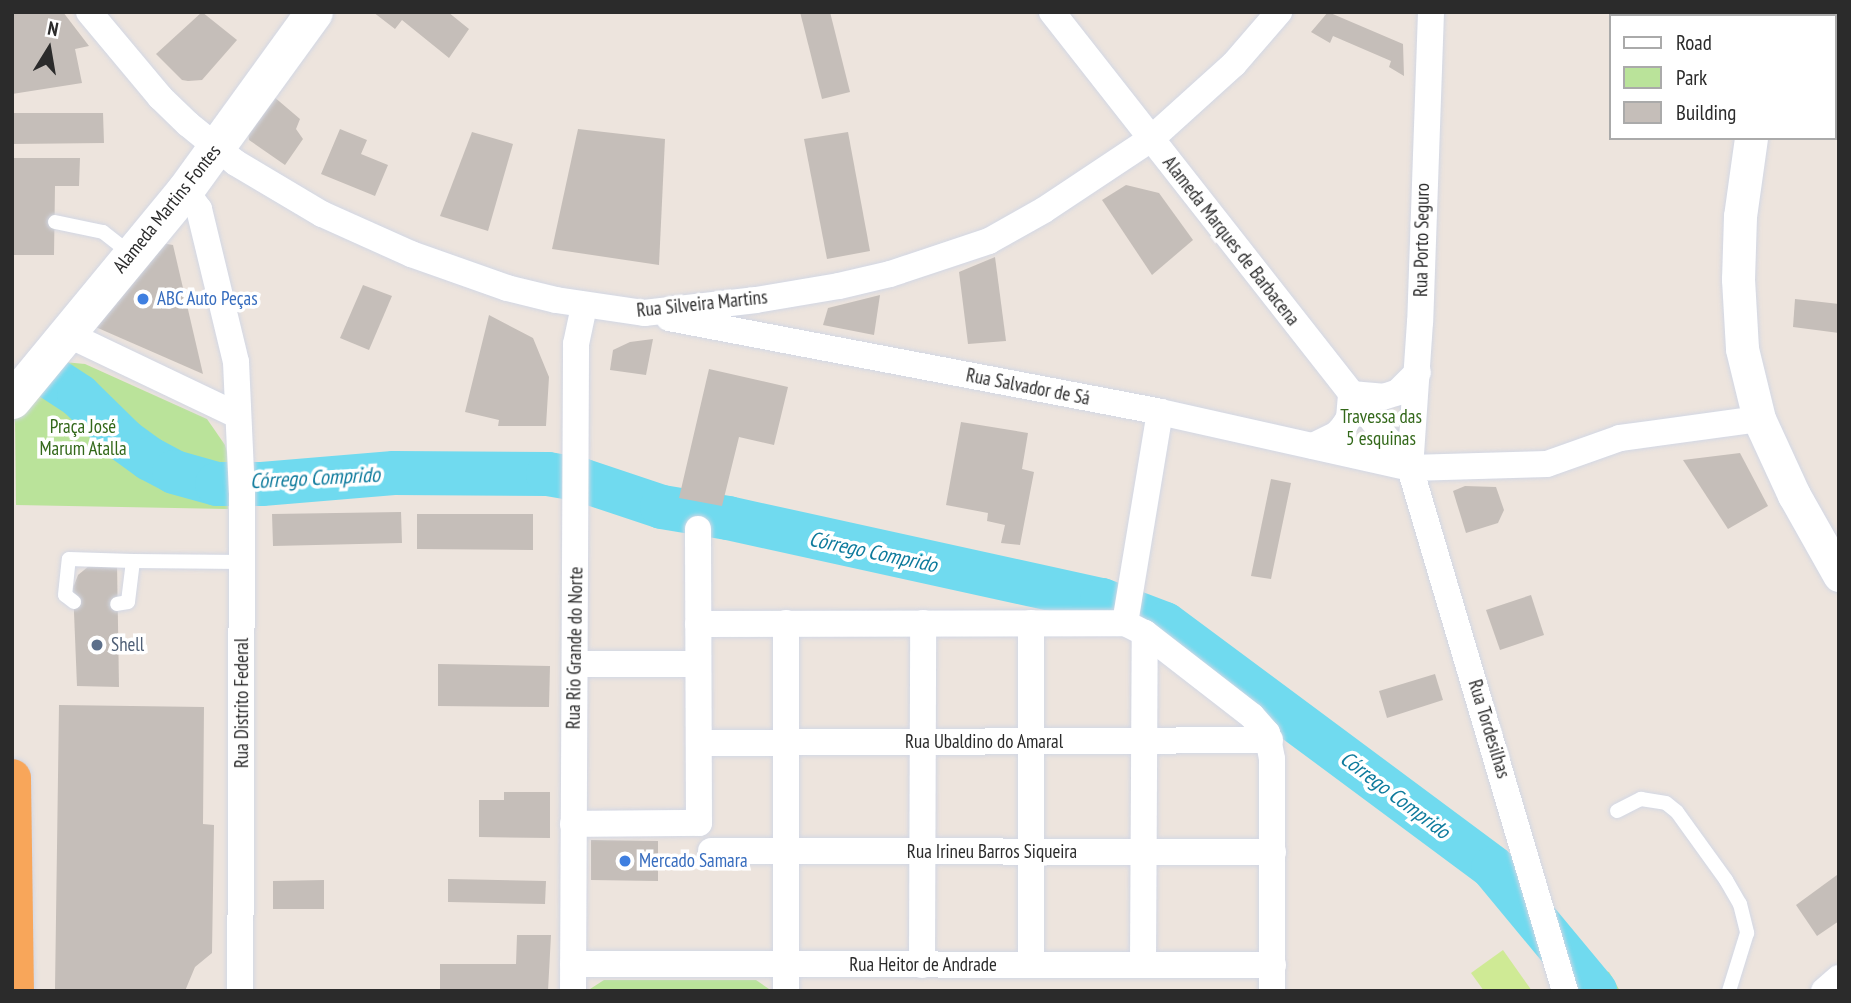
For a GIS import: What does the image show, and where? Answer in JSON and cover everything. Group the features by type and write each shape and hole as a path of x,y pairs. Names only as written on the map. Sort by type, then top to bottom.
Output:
{"highway":[{"path":"12,778 15,991"}],"main road":[{"name":"Alameda Martins Fontes","path":"12,400 185,190 314,12"}],"street":[{"name":"Rua Silveira Martins","path":"89,12 160,97 236,163 281,191 364,235 507,288 584,305 643,313 756,300 839,286 946,257 989,241 1044,210 1151,139 1234,64 1279,12"},
{"name":"Alameda Marques de Barbacena","path":"1052,12 1410,468"},
{"name":"Rua Porto Seguro","path":"1410,468 1418,372 1430,12"},
{"path":"1751,140 1740,216 1738,279 1742,349 1759,419 1800,506 1839,575"},
{"name":"Rua Distrito Federal","path":"185,190 199,209 236,362 242,482 240,991"},
{"name":"Rua Rio Grande do Norte","path":"573,991 576,344 584,305"},
{"name":"Rua Salvador de Sá","path":"643,313 1160,412 1410,468 1547,464 1620,438 1759,419"},
{"path":"67,334 237,415"},
{"path":"1313,446 1336,436 1344,426 1349,418 1351,394 1383,397 1398,392 1418,372"},
{"path":"1143,965 1144,741 1131,618 1160,412"},
{"name":"Rua Tordesilhas","path":"1410,468 1563,983"},
{"path":"573,824 699,822 698,530"},
{"path":"698,624 1031,623 1131,618 1252,716 1270,740 1272,978"},
{"path":"786,623 786,978"},
{"path":"922,965 923,623"},
{"path":"1031,623 1031,965"},
{"path":"575,664 698,664"},
{"name":"Rua Ubaldino do Amaral","path":"699,743 1270,740"},
{"name":"Rua Irineu Barros Siqueira","path":"711,851 1273,852"},
{"name":"Rua Heitor de Andrade","path":"573,964 786,978 922,965 1143,965 1272,978"},
{"path":"1825,990 1839,978"}],"lane":[{"path":"55,222 103,232 131,254"},
{"path":"74,602 65,595 69,559 242,562"},
{"path":"117,604 128,602 133,561"},
{"path":"1617,811 1641,799 1666,803 1676,812 1726,880 1740,904 1747,933 1729,991"}],"green space":[{"name":"Praça José Marum Atalla","path":"64,362 85,364 207,419 225,445 229,460 228,509 16,505 15,411"},
{"path":"1503,950 1532,991 1484,991 1471,973"},
{"path":"1579,964 1609,972 1620,991 1585,991"},
{"path":"604,980 756,980 772,991 587,991"}],"building":[{"path":"12,12 63,12 89,46 75,49 82,83 12,94"},
{"path":"202,12 237,40 202,80 182,80 156,54"},
{"path":"373,12 448,12 469,29 449,58 402,20 395,29"},
{"path":"800,12 830,12 850,92 822,99"},
{"path":"1328,12 1403,44 1404,76 1389,67 1391,61 1333,36 1330,43 1311,32"},
{"path":"273,96 300,119 296,129 303,139 285,165 249,140 247,124"},
{"path":"12,113 103,113 104,143 12,144"},
{"path":"340,129 367,140 361,154 388,165 375,196 321,174"},
{"path":"578,129 665,139 659,265 552,249"},
{"path":"472,132 513,144 488,231 440,216"},
{"path":"848,132 870,251 827,259 804,139"},
{"path":"12,158 80,158 79,186 55,186 54,255 12,255"},
{"path":"1126,185 1159,193 1193,240 1152,275 1102,200"},
{"path":"162,243 173,245 203,374 91,325"},
{"path":"995,257 1006,341 968,344 959,272"},
{"path":"363,285 392,296 369,350 340,338"},
{"path":"880,295 874,335 823,325 828,308"},
{"path":"1795,299 1839,304 1839,333 1793,327"},
{"path":"489,315 533,338 549,377 546,426 498,426 499,420 465,412"},
{"path":"653,339 646,375 610,370 613,350 630,342"},
{"path":"709,369 788,387 774,445 739,437 722,506 679,498"},
{"path":"961,422 1028,433 1022,469 1034,472 1020,545 1001,543 1005,525 987,521 988,513 946,505"},
{"path":"1740,453 1768,506 1728,529 1683,460"},
{"path":"1271,479 1291,483 1271,579 1251,576"},
{"path":"1465,486 1496,487 1504,510 1498,523 1466,533 1453,491"},
{"path":"401,512 402,543 273,546 272,514"},
{"path":"417,514 533,514 533,550 417,549"},
{"name":"Shell","path":"117,563 119,687 77,686 73,588 78,575 89,566"},
{"path":"1531,595 1544,635 1500,650 1486,610"},
{"path":"438,664 550,666 549,707 438,706"},
{"path":"1435,674 1443,700 1387,718 1379,691"},
{"path":"59,705 204,707 203,824 214,825 212,953 195,967 185,991 55,989"},
{"path":"504,792 550,792 550,838 479,837 479,800 504,800"},
{"name":"Mercado Samara","path":"591,840 658,841 658,881 591,880"},
{"path":"1837,875 1839,921 1817,936 1796,905"},
{"path":"448,879 546,881 545,904 448,902"},
{"path":"324,880 324,909 273,909 273,881"},
{"path":"517,935 551,935 548,991 440,991 440,964 516,964"}],"waterway":[{"name":"Córrego Comprido","path":"47,375 79,396 125,441 150,459 174,472 217,484 262,484 394,473 548,474 581,480 662,507 728,518 1102,600 1165,624 1493,868 1595,991"}],"place":[{"name":"ABC Auto Peças","path":"143,299"},
{"name":"Shell","path":"97,645"},
{"name":"Mercado Samara","path":"625,861"}],"park label":[{"name":"Travessa das 5 esquinas","path":"1381,428"}]}
